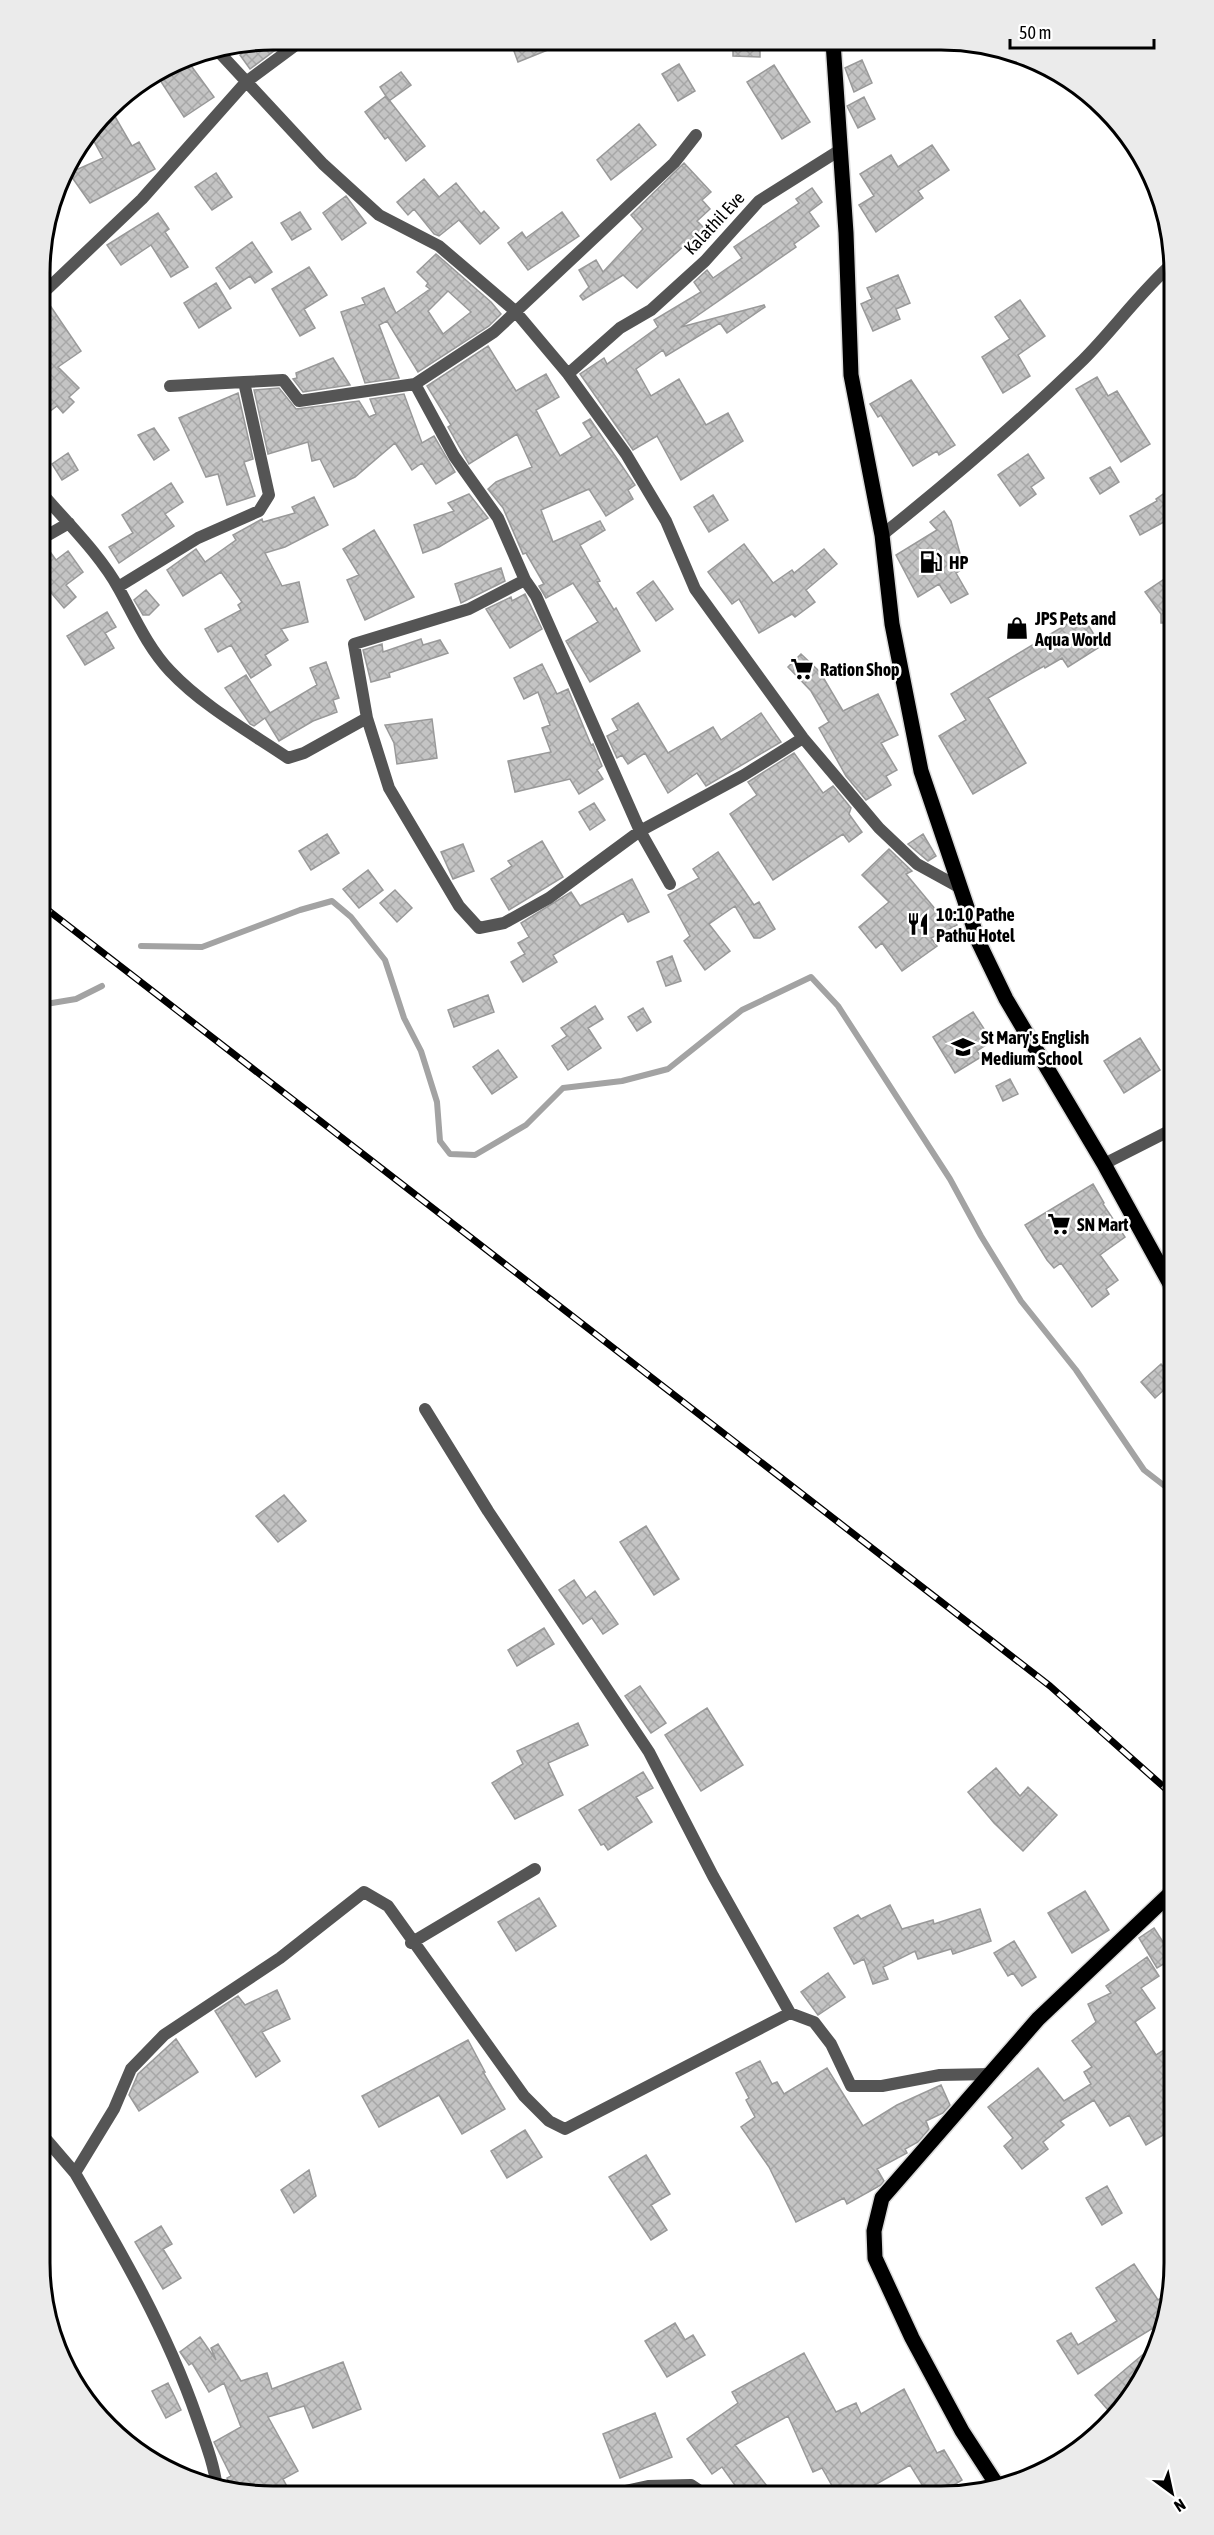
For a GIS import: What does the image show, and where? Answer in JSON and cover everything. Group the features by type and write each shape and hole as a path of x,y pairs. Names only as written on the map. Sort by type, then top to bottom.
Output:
{"main road":[{"path":"834,50 851,375 882,535 892,624 921,771 957,886 979,944 1006,999 1104,1164 1165,1275"},
{"path":"993,2479 962,2432 902,2318 875,2258 874,2231 882,2198 1038,2019 1165,1898"}],"street":[{"path":"50,286 142,199 246,82 289,50"},
{"path":"222,56 323,164 379,215 439,246 515,311 568,374 626,454 666,521 695,589 803,738 879,828 917,864 957,886"},
{"path":"170,386 283,380 298,401 415,384 494,332 674,163 696,135"},
{"name":"Kalathil Eve","path":"568,374 620,328 651,310 705,261 759,201 840,150"},
{"path":"882,535 951,480 1026,414 1085,357 1165,270"},
{"path":"118,587 198,537 259,511 267,500 269,495 265,474 244,382"},
{"path":"415,384 454,456 498,518 525,580 536,596 640,831 670,884"},
{"path":"50,502 118,587 129,610 169,670 225,717 288,758 304,753 367,718"},
{"path":"50,534 69,523"},
{"path":"525,580 469,609 354,644 367,718 389,788 459,906 479,928 504,923 549,898 640,831 744,775 803,738"},
{"path":"1104,1164 1165,1133"},
{"path":"425,1409 488,1511 649,1752 713,1876 790,2013 814,2022 831,2044 851,2086 882,2086 940,2075 991,2074"},
{"path":"411,1943 535,1869"},
{"path":"75,2173 114,2109 131,2069 164,2035 280,1958 364,1892 388,1906 411,1943 524,2096 549,2121 565,2129 790,2013"},
{"path":"50,2144 75,2173 158,2321 192,2402 216,2478"},
{"path":"648,2486 693,2486"}],"building":[{"path":"275,50 250,69 240,55 245,51"},
{"path":"514,50 548,50 518,62"},
{"path":"733,50 760,50 760,57 733,56"},
{"path":"862,60 872,83 854,92 845,68"},
{"path":"679,64 695,91 678,101 662,74"},
{"path":"190,65 214,97 184,117 160,80"},
{"path":"774,65 810,122 782,139 747,82"},
{"path":"401,72 411,85 389,101 380,87"},
{"path":"386,96 425,146 406,161 388,137 385,139 365,112"},
{"path":"864,97 875,119 858,128 847,106"},
{"path":"114,116 132,146 139,142 155,169 90,203 71,176 74,171 103,158 93,140"},
{"path":"639,124 656,145 611,180 597,160"},
{"path":"932,145 949,170 918,191 923,198 876,232 859,205 874,196 860,174 891,155 898,167"},
{"path":"684,163 711,192 702,200 710,209 697,221 704,228 637,288 623,275 583,300 580,296 589,287 579,270 596,260 603,272 643,229 631,215"},
{"path":"216,173 232,197 212,210 195,187"},
{"path":"424,179 439,197 456,183 481,214 484,211 499,228 480,244 459,220 439,236 434,234 414,209 408,215 397,202"},
{"path":"812,188 822,202 809,212 819,226 794,244 796,247 681,327 764,305 765,307 727,333 720,323 666,356 663,350 636,369 651,396 679,379 706,425 728,413 743,441 681,480 657,436 633,450 580,374 604,358 607,364 658,327 654,320 701,292 694,282 707,270 713,278 742,258 734,247 799,203 796,199"},
{"path":"346,196 366,223 342,240 323,213"},
{"path":"300,212 311,229 292,240 281,223"},
{"path":"562,212 579,236 528,270 508,243 522,232 526,238"},
{"path":"158,213 169,229 165,232 188,267 171,277 151,245 121,265 107,245"},
{"path":"252,242 272,272 255,283 250,276 230,289 216,268"},
{"path":"436,254 491,302 501,314 489,326 418,372 387,321 379,325 399,378 365,383 341,312 365,304 362,298 384,288 396,313 430,289 426,286 428,283 417,272","holes":["448,291 471,312 443,334 428,311"]},
{"path":"309,267 327,295 304,309 315,328 300,336 272,289"},
{"path":"898,275 910,303 896,309 900,319 873,331 861,304 872,299 867,288"},
{"path":"216,283 231,308 199,328 184,303"},
{"path":"1020,300 1045,336 1018,355 1030,376 1003,393 982,357 1010,339 995,317"},
{"path":"50,305 81,351 58,367 79,388 69,397 74,402 63,413 57,406 50,411"},
{"path":"488,346 516,391 546,374 559,397 536,410 560,456 592,437 583,423 590,419 635,485 628,490 633,499 606,516 589,489 541,510 553,542 600,521 605,530 580,545 600,581 597,582 614,610 616,608 640,651 590,682 566,641 598,622 573,583 546,598 539,586 544,584 526,553 523,554 503,508 488,489 496,482 532,467 517,434 469,464 448,427 451,425 427,386"},
{"path":"333,358 350,385 303,392 293,379 297,378 296,373"},
{"path":"1097,377 1108,396 1117,391 1150,444 1121,462 1076,389"},
{"path":"911,380 955,445 939,455 937,451 913,466 881,415 878,417 870,404"},
{"path":"279,388 296,409 359,401 369,417 376,414 370,399 404,394 422,443 434,436 455,472 436,484 422,463 412,470 395,443 355,477 334,487 320,459 312,461 308,442 268,454 254,390"},
{"path":"238,393 253,459 244,462 255,496 227,505 218,474 206,477 179,418"},
{"path":"154,428 169,450 154,460 138,435"},
{"path":"68,453 78,470 62,480 52,464"},
{"path":"1028,454 1044,478 1031,487 1036,494 1020,506 998,475"},
{"path":"1110,467 1119,482 1100,494 1090,478"},
{"path":"171,483 183,502 165,514 174,526 119,563 109,547 133,533 122,515"},
{"path":"1165,493 1165,521 1140,535 1130,516 1157,501 1156,499"},
{"path":"469,494 488,518 439,547 423,553 414,525 454,511 448,503"},
{"path":"713,495 728,520 709,532 694,507"},
{"path":"314,497 328,525 285,547 265,553 282,586 299,582 308,622 281,629 288,640 265,655 271,665 251,678 231,645 218,652 205,629 241,610 238,605 242,602 221,572 183,596 167,570 196,549 205,562 236,540 233,535 262,519 263,522 295,513 292,507"},
{"name":"HP","path":"944,511 951,521 964,568 956,573 968,594 951,603 939,584 918,597 896,555 937,530 930,522"},
{"path":"374,530 414,597 365,620 347,580 359,575 343,549"},
{"path":"744,544 773,583 792,570 794,573 824,549 837,564 806,590 815,602 795,617 792,614 759,633 739,599 732,604 708,572"},
{"path":"68,551 83,572 66,585 76,597 64,608 50,592 50,554 56,560"},
{"path":"501,568 505,581 461,603 455,584"},
{"path":"1165,579 1165,623 1161,623 1161,614 1145,592"},
{"path":"653,581 673,609 656,621 637,593"},
{"path":"146,590 159,605 149,615 143,615 134,600"},
{"path":"525,594 542,629 510,648 486,609 511,597 512,601"},
{"path":"107,612 116,627 105,633 114,648 85,665 67,636"},
{"path":"1082,615 1101,646 1068,667 1062,658 1045,668 1044,666 988,698 1026,763 973,794 939,736 966,720 951,694"},
{"path":"421,639 423,645 440,640 448,653 389,673 390,677 371,682 363,650 382,644 383,652"},
{"path":"801,654 820,672 843,711 878,694 898,735 881,743 897,770 886,776 891,785 866,800 846,776 819,728 829,722 811,691 788,667"},
{"path":"326,662 339,698 333,700 337,712 313,721 279,741 265,718 254,726 250,724 225,688 246,675 270,713 317,685 310,668"},
{"path":"542,664 557,694 568,689 602,766 597,770 603,779 579,794 570,779 515,792 508,761 551,752 542,728 550,725 538,692 524,699 514,678"},
{"path":"638,703 668,753 713,727 721,740 761,713 781,742 706,786 697,773 668,793 645,753 628,764 622,755 617,758 607,736 618,730 612,719"},
{"path":"432,719 437,758 397,764 394,743 385,725"},
{"path":"794,753 823,793 833,786 851,808 849,814 862,832 849,842 843,834 773,880 730,814 757,795 748,782"},
{"path":"594,803 605,820 590,830 579,812"},
{"path":"327,834 339,853 311,870 299,851"},
{"path":"923,834 936,856 928,861 908,844"},
{"path":"542,841 563,877 509,910 491,879 512,866 508,861"},
{"path":"463,844 474,871 453,879 441,852"},
{"path":"889,849 912,871 906,874 941,916 950,912 957,925 931,938 937,946 902,971 882,943 876,948 859,927 889,902 862,875"},
{"path":"718,852 754,905 759,902 775,929 760,938 754,938 735,906 709,924 730,951 705,970 684,941 690,936 668,895 699,878 693,869"},
{"path":"368,870 383,890 359,908 343,889"},
{"path":"632,879 649,912 628,922 623,913 553,955 557,962 523,982 511,962 525,954 518,943 529,937 521,923 571,892 580,906"},
{"path":"395,890 412,908 397,922 380,903"},
{"path":"672,956 681,981 666,986 657,962"},
{"path":"488,995 494,1012 454,1027 448,1010"},
{"path":"595,1006 603,1019 588,1028 601,1048 568,1070 552,1046 567,1036 561,1028"},
{"path":"643,1008 651,1022 637,1031 628,1017"},
{"path":"973,1012 992,1041 977,1051 981,1057 955,1073 933,1037"},
{"path":"1140,1038 1160,1070 1124,1093 1104,1061"},
{"path":"498,1050 517,1077 492,1094 473,1067"},
{"path":"1010,1079 1018,1094 1003,1101 996,1086"},
{"path":"1093,1184 1125,1237 1100,1255 1118,1280 1106,1289 1109,1294 1092,1307 1061,1263 1054,1268 1047,1260 1025,1225"},
{"path":"1161,1364 1165,1369 1165,1389 1155,1398 1141,1382"},
{"path":"284,1495 306,1521 278,1542 256,1516"},
{"path":"646,1526 679,1579 654,1595 620,1542"},
{"path":"574,1580 586,1598 595,1591 618,1624 603,1634 592,1618 583,1624 559,1590"},
{"path":"544,1628 554,1644 517,1666 508,1650"},
{"path":"640,1686 666,1723 651,1733 625,1696"},
{"path":"707,1708 743,1765 701,1791 665,1735"},
{"path":"578,1723 588,1745 548,1763 563,1795 515,1819 492,1783 523,1764 517,1751"},
{"path":"996,1768 1020,1796 1028,1787 1057,1815 1023,1851 994,1823 968,1792"},
{"path":"643,1772 653,1788 636,1797 652,1822 608,1850 604,1844 601,1845 579,1810"},
{"path":"1085,1891 1109,1930 1072,1953 1048,1913"},
{"path":"539,1898 556,1926 516,1951 498,1922"},
{"path":"890,1905 902,1929 933,1920 934,1924 980,1909 991,1941 953,1954 951,1949 918,1959 915,1951 883,1967 888,1979 873,1984 864,1959 854,1964 834,1928 858,1915 861,1919"},
{"path":"1154,1928 1163,1942 1165,1940 1165,1963 1157,1968 1139,1938"},
{"path":"1014,1941 1036,1977 1022,1986 1013,1973 1008,1976 994,1953"},
{"path":"1147,1957 1159,1976 1141,1988 1155,2008 1135,2022 1156,2055 1165,2049 1165,2134 1146,2145 1129,2115 1110,2126 1094,2100 1060,2121 1064,2125 1043,2142 1048,2149 1022,2169 1004,2146 1013,2138 988,2107 1038,2068 1064,2101 1091,2084 1084,2072 1092,2067 1072,2041 1096,2022 1088,2004 1111,1993 1106,1986"},
{"path":"828,1973 845,1997 818,2015 801,1992"},
{"path":"277,1990 290,2019 262,2032 280,2061 256,2077 215,2011 238,1996 245,2005"},
{"path":"176,2039 198,2072 139,2111 129,2095 138,2074"},
{"path":"468,2040 485,2072 483,2072 505,2109 462,2134 439,2095 379,2127 362,2096"},
{"path":"760,2061 772,2084 777,2082 784,2094 827,2068 863,2126 897,2105 941,2085 950,2105 943,2113 926,2121 929,2129 918,2142 905,2149 907,2153 877,2169 884,2181 881,2185 847,2204 844,2198 796,2222 769,2167 741,2127 755,2117 746,2100 749,2098 736,2073"},
{"path":"525,2130 542,2157 507,2178 491,2151"},
{"path":"646,2155 670,2194 651,2205 667,2230 651,2240 609,2177"},
{"path":"309,2170 316,2196 294,2213 281,2190"},
{"path":"1107,2186 1122,2213 1102,2225 1086,2198"},
{"path":"161,2226 172,2244 163,2249 181,2278 163,2289 135,2242"},
{"path":"1134,2264 1158,2300 1162,2298 1154,2330 1153,2328 1078,2374 1057,2341 1071,2333 1078,2345 1117,2321 1096,2288"},
{"path":"675,2323 685,2340 693,2335 705,2355 667,2377 645,2341"},
{"path":"200,2337 216,2360 211,2348 218,2344 241,2381 267,2373 272,2389 343,2362 361,2409 313,2428 304,2406 268,2417 298,2471 283,2479 287,2486 243,2484 228,2481 227,2478 231,2476 214,2442 241,2427 224,2383 209,2392 192,2363 189,2365 180,2352"},
{"path":"1146,2352 1135,2374 1108,2411 1095,2395"},
{"path":"804,2353 836,2412 856,2403 861,2414 904,2389 937,2453 944,2450 962,2480 954,2485 923,2486 910,2465 873,2486 832,2486 822,2468 813,2472 788,2416 735,2445 767,2486 736,2486 722,2467 712,2474 687,2439 738,2403 732,2392"},
{"path":"168,2383 181,2410 166,2418 152,2391"},
{"path":"655,2413 672,2457 620,2478 603,2434"}],"waterway":[{"path":"141,946 202,947 300,910 332,901 351,917 385,960 404,1018 421,1051 437,1102 440,1141 450,1154 475,1155 526,1125 563,1088 622,1081 668,1069 742,1010 811,977 838,1006 950,1179 981,1236 1021,1301 1076,1370 1144,1470 1165,1486"},
{"path":"50,1003 76,999 102,986"}],"railway":[{"path":"50,912 1050,1686 1165,1788"}],"place":[{"name":"HP","path":"931,562"},
{"name":"JPS Pets and Aqua World","path":"1017,628"},
{"name":"Ration Shop","path":"802,669"},
{"name":"10:10 Pathe Pathu Hotel","path":"918,924"},
{"name":"St Mary's English Medium School","path":"963,1047"},
{"name":"SN Mart","path":"1059,1224"}]}
